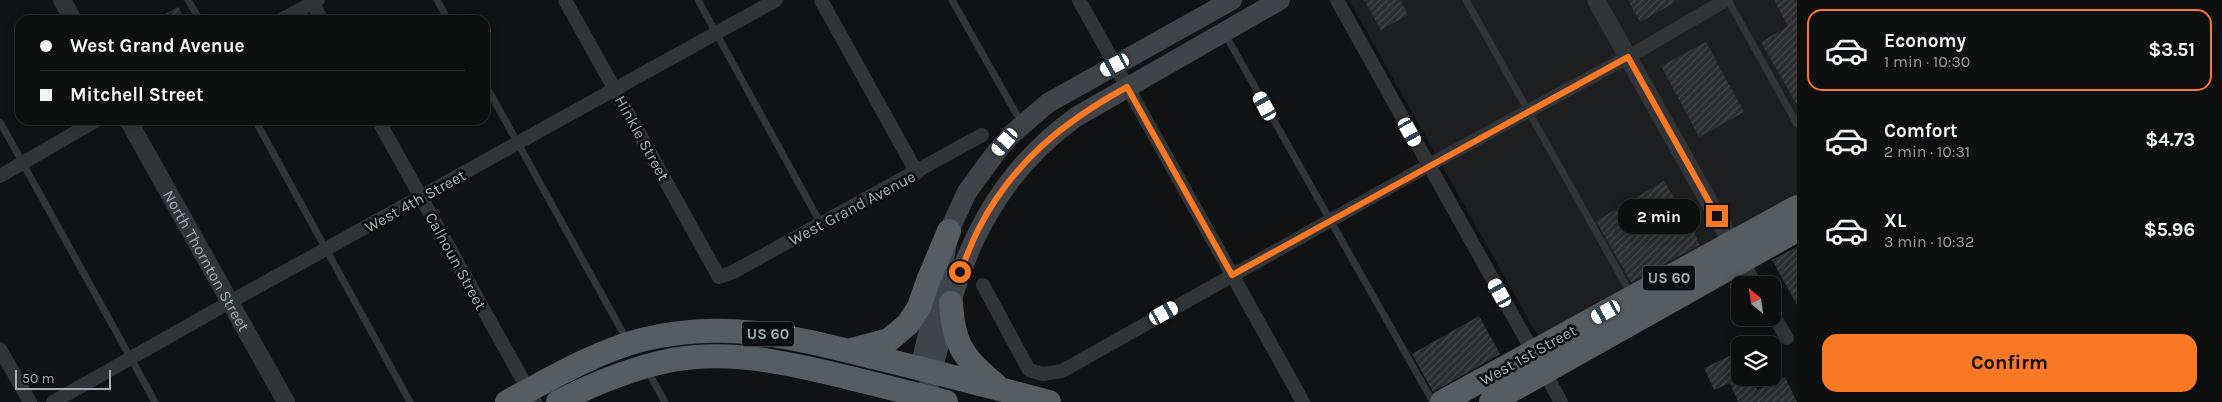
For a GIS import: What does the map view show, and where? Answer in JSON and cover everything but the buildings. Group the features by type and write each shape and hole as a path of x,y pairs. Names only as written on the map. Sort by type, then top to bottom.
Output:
{"highway":[{"name":"West 1st Street","path":"1442,402 1539,362 1737,252 1797,207"},
{"name":"West 1st Street","path":"1491,402 1539,362 1633,297 1737,252 1797,230"},
{"path":"848,351 889,340 908,324 919,307 948,231"},
{"path":"951,303 953,329 966,357 975,368 1001,389"},
{"name":"US 60","path":"507,402 531,396 569,368 630,344 680,333 721,329 758,332 848,351 1050,402"},
{"name":"US 60","path":"558,402 610,377 646,366 697,358 749,358 789,364 928,398"}],"main road":[{"path":"926,370 951,303 960,272 977,230 988,211 1016,173 1061,128 1099,102 1280,0"},
{"path":"928,398 926,370 948,231 967,192 997,151 1023,124 1048,103 1219,3"}],"street":[{"path":"62,0 70,15"},
{"name":"Hinkle Street","path":"565,0 719,277"},
{"name":"West 4th Street","path":"53,402 776,0"},
{"path":"820,0 917,173"},
{"path":"1079,0 1303,402"},
{"path":"1337,0 1560,402"},
{"path":"1596,0 1751,276"},
{"path":"983,285 1029,370 1043,374 1062,371 1429,165 1628,57 1727,0"},
{"path":"290,15 314,1 320,15"},
{"path":"0,176 88,125"},
{"name":"North Thornton Street","path":"131,125 286,402"},
{"name":"Calhoun Street","path":"381,125 531,396"},
{"name":"West Grand Avenue","path":"719,277 733,272 917,173 982,135"},
{"path":"1781,324 1792,338"},
{"path":"0,349 30,402"}],"lane":[{"path":"188,0 197,15"},
{"path":"437,0 445,15"},
{"path":"698,0 821,224"},
{"path":"952,0 1023,124"},
{"path":"1466,0 1633,297"},
{"path":"1727,0 1797,124"},
{"path":"1224,32 1329,221 1433,402"},
{"path":"490,93 630,344"},
{"path":"0,122 155,402"},
{"path":"258,125 410,402"},
{"path":"646,366 665,402"}],"shaded area":[{"path":"1349,0 1797,0 1797,197 1539,338"}],"route":[{"path":"960,272 977,230 1004,187 1021,166 1061,128 1099,102 1127,87 1232,275 1628,57 1717,216"}]}
